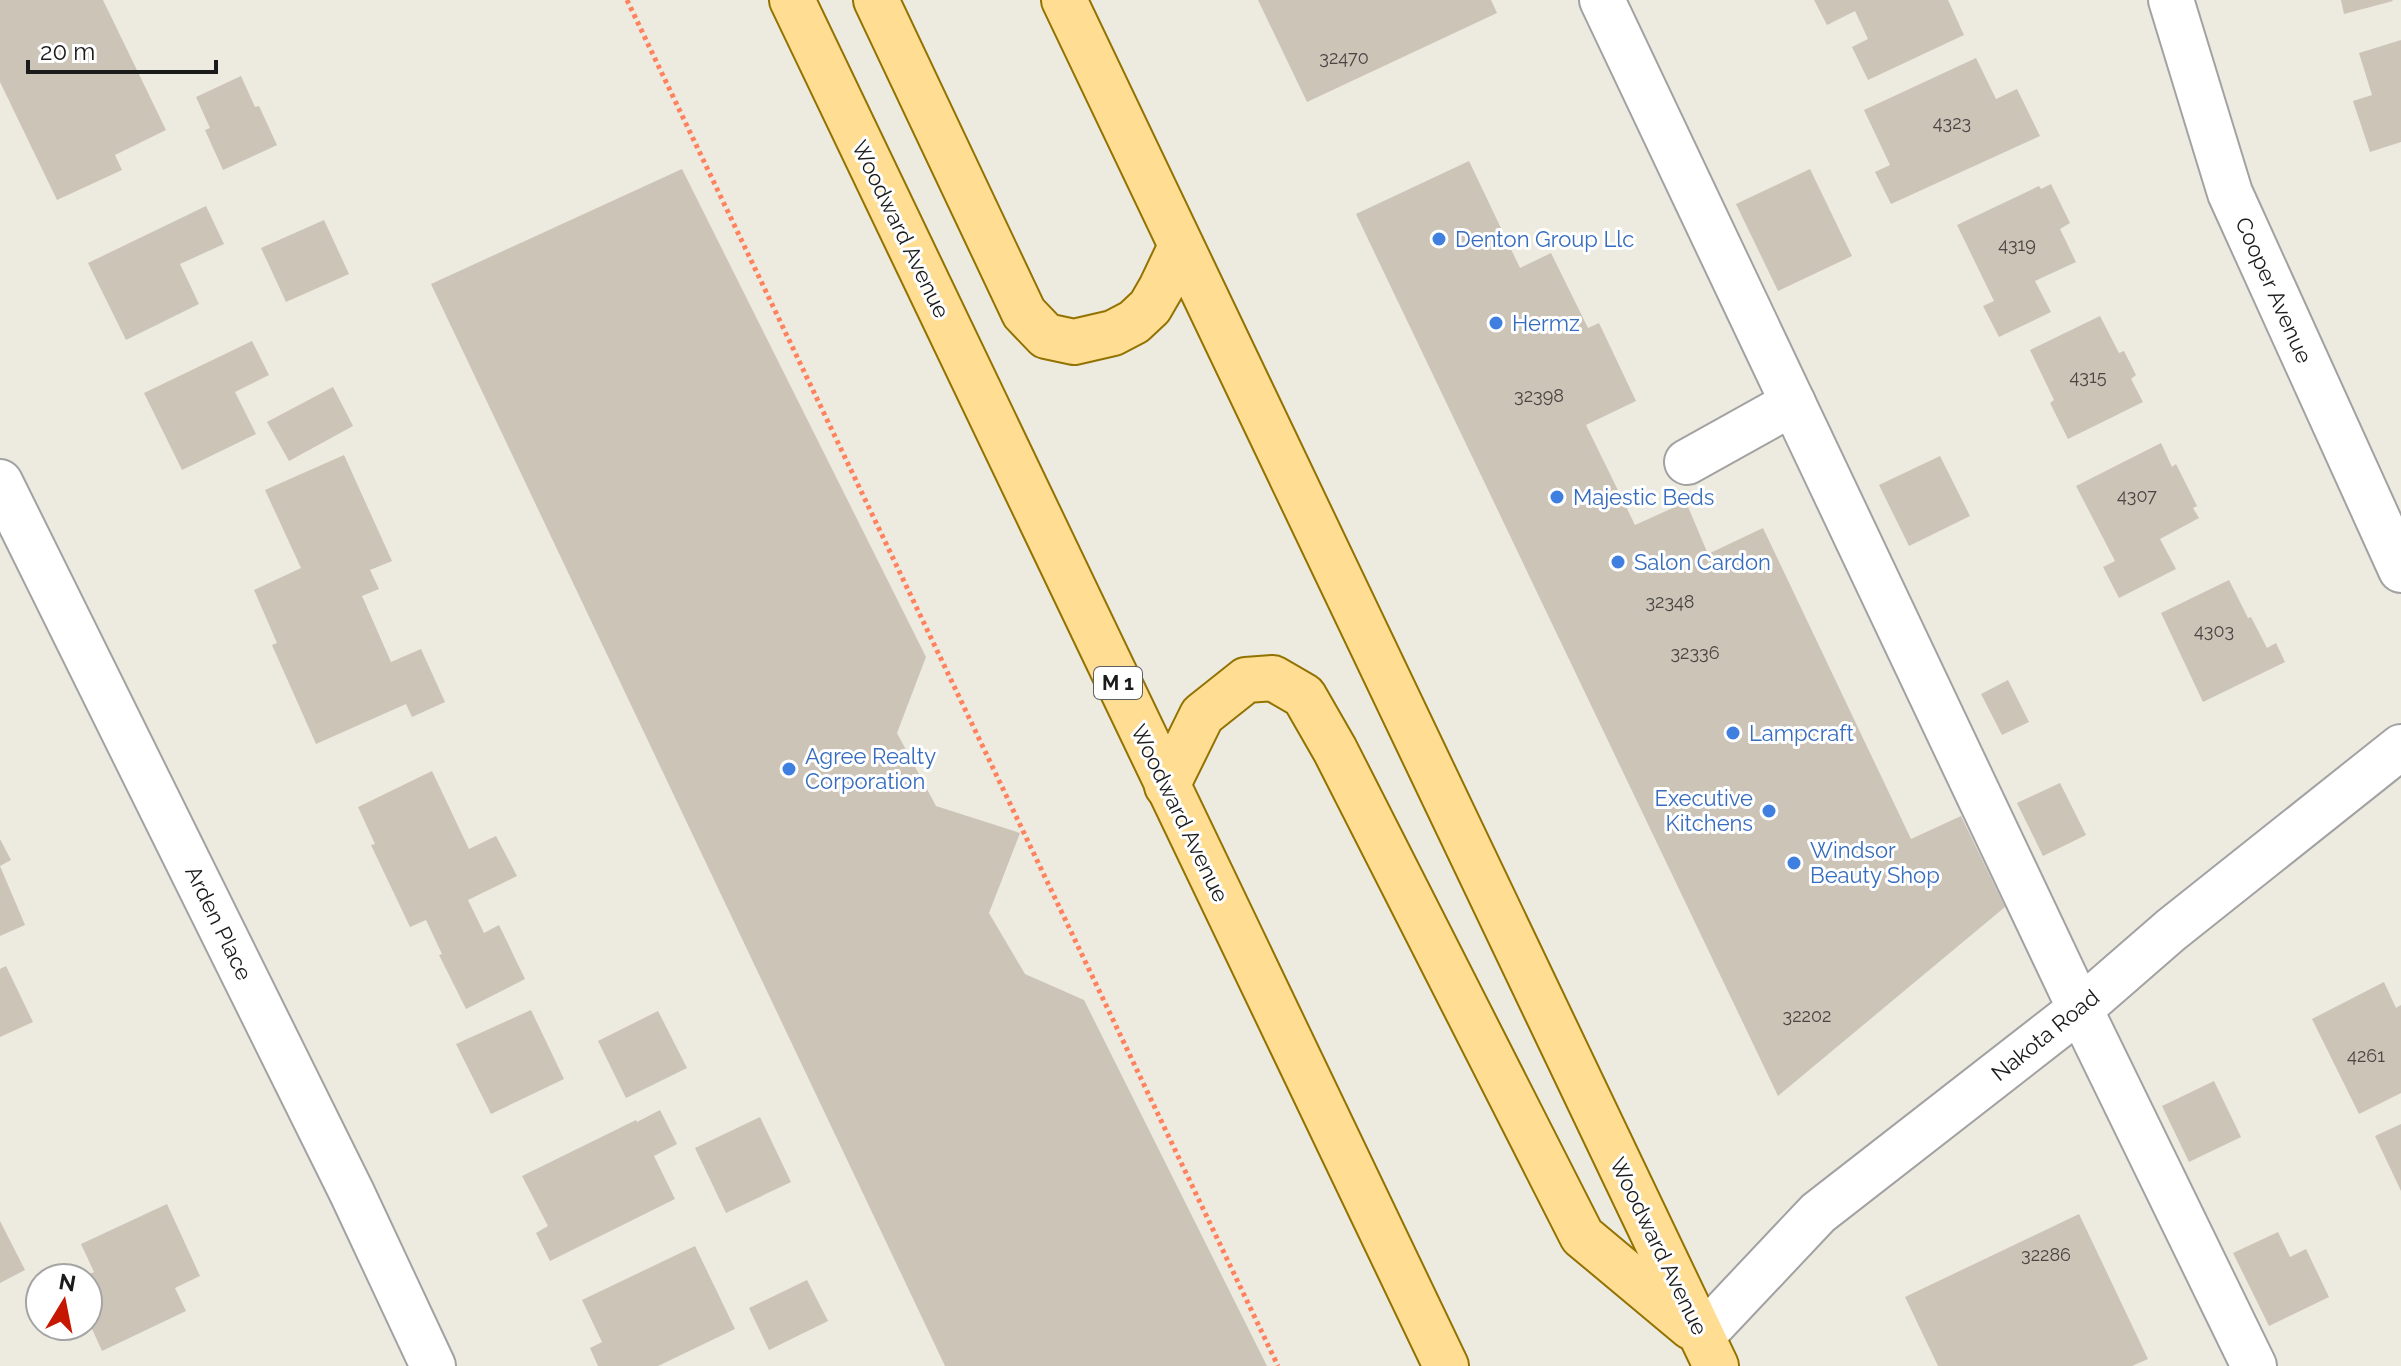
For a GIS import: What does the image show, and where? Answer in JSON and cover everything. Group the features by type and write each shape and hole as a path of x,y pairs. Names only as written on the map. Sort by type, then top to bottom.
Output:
{"main road":[{"name":"Woodward Avenue","path":"792,0 1446,1366"},
{"path":"876,0 1024,313 1046,336 1074,342 1113,333 1134,322 1150,307 1181,246"},
{"name":"Woodward Avenue","path":"1064,0 1709,1351"},
{"path":"1167,786 1202,715 1246,680 1273,678 1304,696 1335,750 1582,1236 1709,1351"}],"street":[{"path":"1602,0 2080,1009 2254,1366"},
{"name":"Cooper Avenue","path":"2171,0 2230,193 2401,570"},
{"path":"1687,462 1793,403"},
{"name":"Arden Place","path":"0,482 352,1193 433,1366"},
{"name":"Nakota Road","path":"1709,1351 1818,1213 2080,1009 2171,930 2401,747"}],"path":[{"path":"627,0 1278,1366"}],"building":[{"path":"0,0 103,0 166,130 115,155 122,170 57,200 0,82"},
{"path":"1258,0 1491,0 1497,13 1307,102"},
{"path":"1814,0 1948,0 1964,35 1868,80 1852,47 1868,39 1855,11 1827,25"},
{"path":"2341,0 2392,0 2393,1 2344,14"},
{"path":"2401,40 2401,142 2370,152 2353,101 2372,95 2359,53"},
{"path":"1976,58 1996,99 2017,89 2040,136 1891,204 1875,172 1890,165 1864,110"},
{"path":"241,76 277,145 223,170 205,130 210,128 196,97"},
{"path":"1469,161 1520,268 1551,253 1588,328 1599,323 1636,401 1586,425 1635,525 1686,502 1708,554 1763,528 1911,839 1961,816 2005,907 1778,1096 1356,214"},
{"name":"Agree Realty Corporation","path":"682,169 926,657 897,733 936,806 1020,833 989,913 1025,974 1084,1000 1267,1366 945,1366 431,284"},
{"path":"1810,169 1852,256 1778,291 1736,204"},
{"path":"2051,184 2070,223 2060,229 2076,262 2035,281 2051,312 1999,337 1983,306 1994,301 1957,225 2039,186 2041,189"},
{"path":"206,206 224,244 180,264 199,304 126,340 88,263"},
{"path":"324,220 349,274 286,302 261,248"},
{"path":"2100,316 2119,353 2124,351 2136,375 2131,379 2143,402 2068,439 2050,403 2054,400 2030,350"},
{"path":"252,341 269,375 235,392 256,434 182,470 144,393"},
{"path":"333,387 353,426 289,461 267,422"},
{"path":"2161,443 2172,467 2176,464 2197,506 2193,508 2199,518 2160,539 2176,569 2119,598 2103,567 2115,561 2076,486"},
{"path":"344,455 392,561 370,570 379,589 362,596 391,662 421,649 445,702 412,717 406,704 316,744 272,645 277,643 254,590 301,568 265,490"},
{"path":"1940,456 1970,516 1909,546 1879,485"},
{"path":"2229,580 2267,648 2276,643 2285,662 2203,702 2161,613"},
{"path":"2008,680 2029,722 2002,735 1981,694"},
{"path":"432,771 469,849 496,836 517,876 468,900 484,933 499,925 525,979 466,1009 439,955 442,954 426,920 410,927 371,845 375,844 358,807"},
{"path":"2060,783 2086,835 2043,856 2017,803"},
{"path":"0,839 11,860 0,866"},
{"path":"0,866 25,925 0,936"},
{"path":"6,966 33,1022 0,1037 0,969"},
{"path":"2384,982 2396,1008 2401,1005 2401,1093 2359,1114 2312,1019"},
{"path":"531,1010 564,1079 491,1114 456,1044"},
{"path":"658,1011 687,1068 626,1098 598,1041"},
{"path":"2214,1081 2241,1137 2189,1162 2162,1106"},
{"path":"660,1110 677,1144 654,1156 675,1199 550,1261 536,1233 548,1226 522,1176"},
{"path":"760,1117 791,1182 726,1213 695,1148"},
{"path":"2401,1124 2401,1191 2375,1136"},
{"path":"167,1204 200,1276 175,1288 186,1311 102,1351 98,1342 104,1342 104,1262 89,1262 81,1244"},
{"path":"2079,1214 2148,1359 2132,1366 1938,1366 1905,1297"},
{"path":"0,1221 24,1271 0,1283"},
{"path":"2278,1232 2290,1257 2306,1249 2329,1297 2269,1326 2233,1253"},
{"path":"695,1246 735,1329 658,1366 598,1366 590,1348 602,1342 582,1300"},
{"path":"807,1280 828,1321 769,1350 749,1308"}],"place":[{"name":"Denton Group Llc","path":"1439,239"},
{"name":"Hermz","path":"1496,323"},
{"name":"Majestic Beds","path":"1557,497"},
{"name":"Salon Cardon","path":"1618,562"},
{"name":"Lampcraft","path":"1733,733"},
{"name":"Agree Realty Corporation","path":"789,769"},
{"name":"Executive Kitchens","path":"1769,811"},
{"name":"Windsor Beauty Shop","path":"1794,863"}]}
